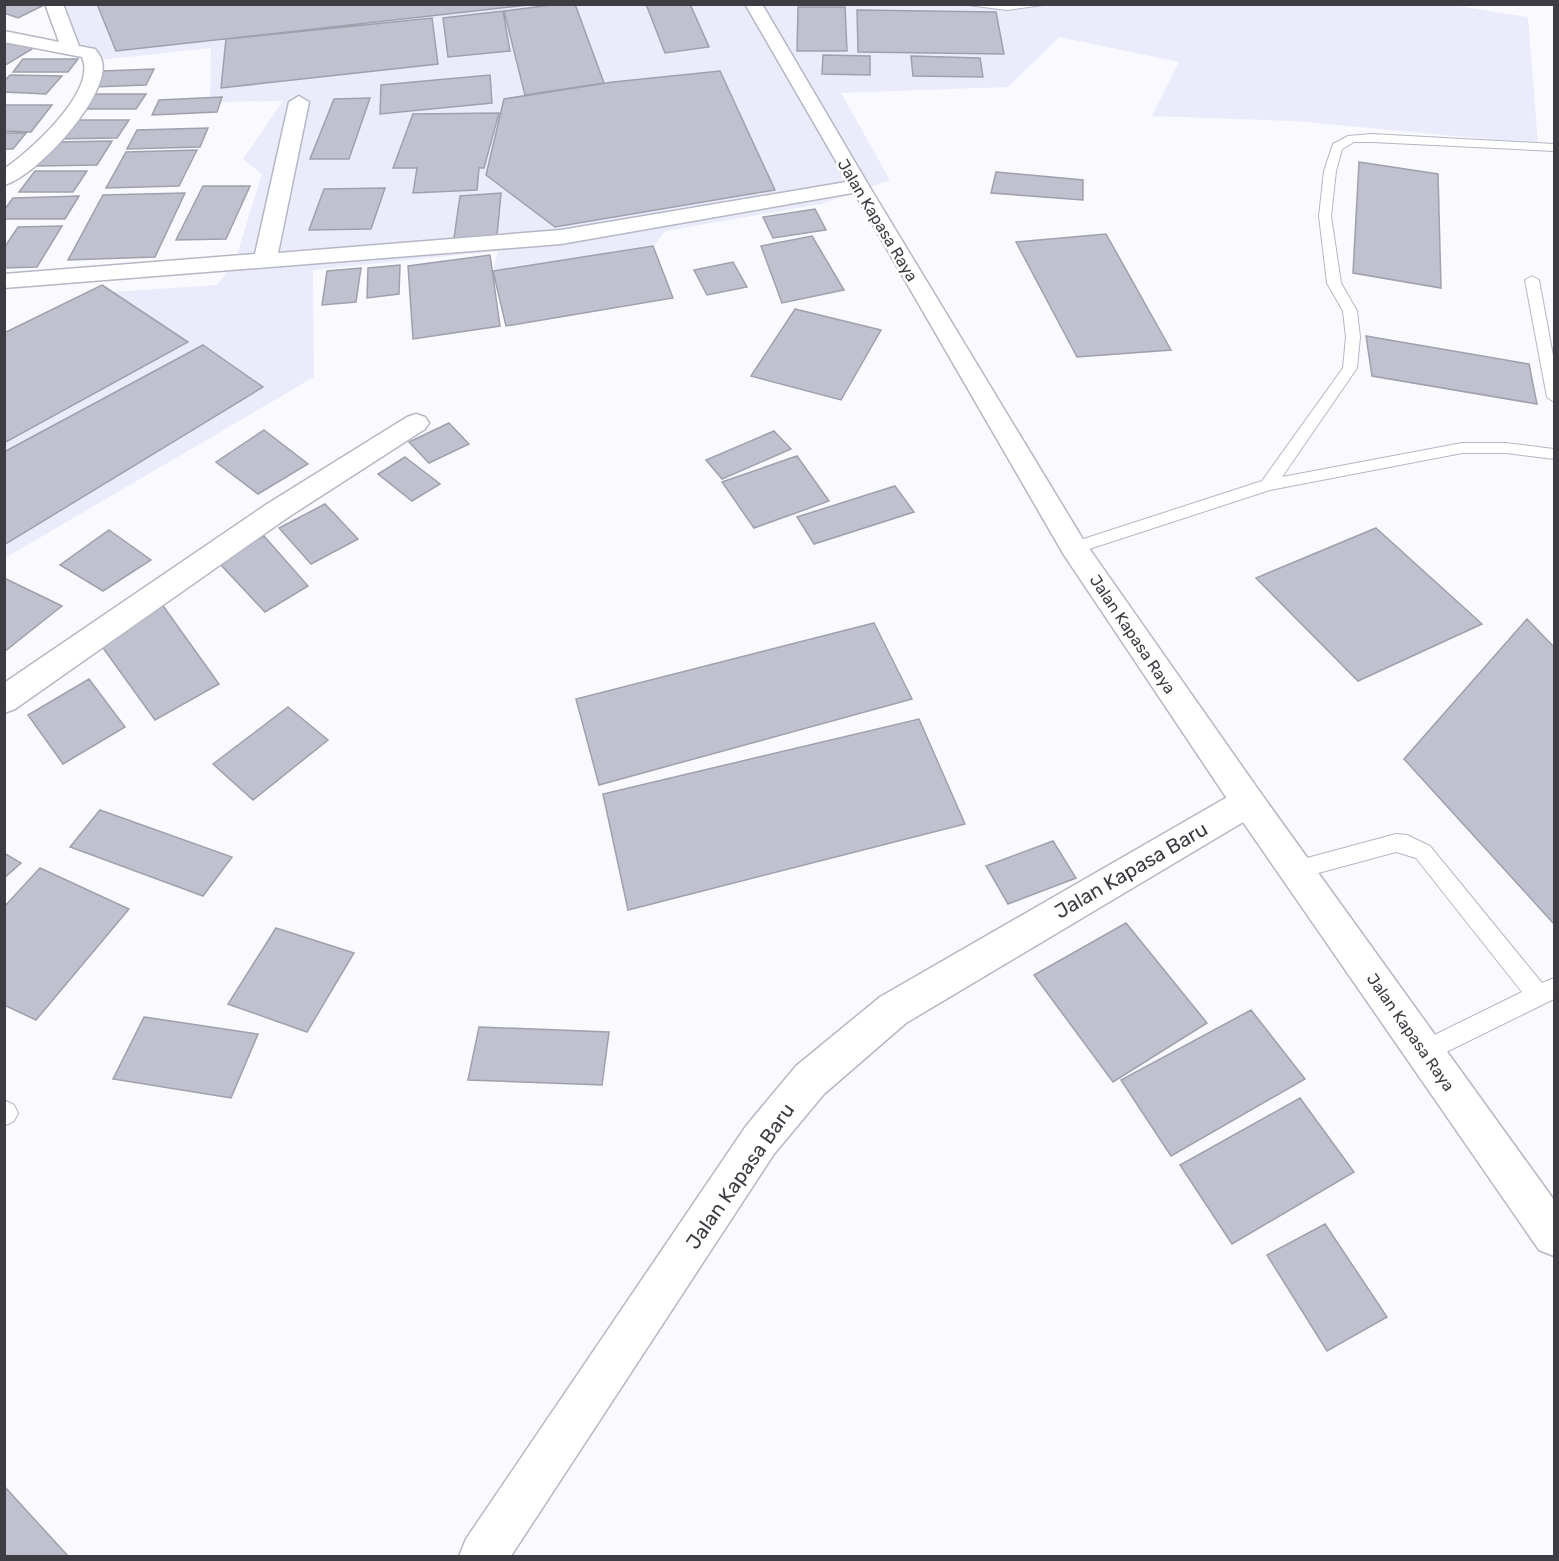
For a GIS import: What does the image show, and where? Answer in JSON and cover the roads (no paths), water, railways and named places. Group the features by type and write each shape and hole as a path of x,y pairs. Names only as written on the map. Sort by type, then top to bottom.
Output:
{"street":[{"path":"54,4 71,48"},
{"name":"Jalan Kapasa Raya","path":"753,4 858,186 1074,548 1248,802 1554,1236"},
{"path":"4,36 89,53 94,58 95,71 88,89 46,146 4,179"},
{"path":"265,262 298,102"},
{"path":"4,281 561,237 858,186"},
{"path":"4,700 277,511 416,423"},
{"name":"Jalan Kapasa Baru","path":"483,1557 760,1140 810,1080 893,1010 1248,802"}],"lane":[{"path":"965,4 1007,7 1045,4"},
{"path":"1268,485 1350,368 1353,337 1350,311 1334,282 1325,216 1330,171 1338,147 1352,139 1372,138 1520,148 1554,148"},
{"path":"1532,280 1554,397"},
{"path":"1074,548 1268,485 1462,448 1506,448 1554,454"},
{"path":"1296,870 1396,843 1407,844 1423,852 1546,992 1424,1052"}]}
